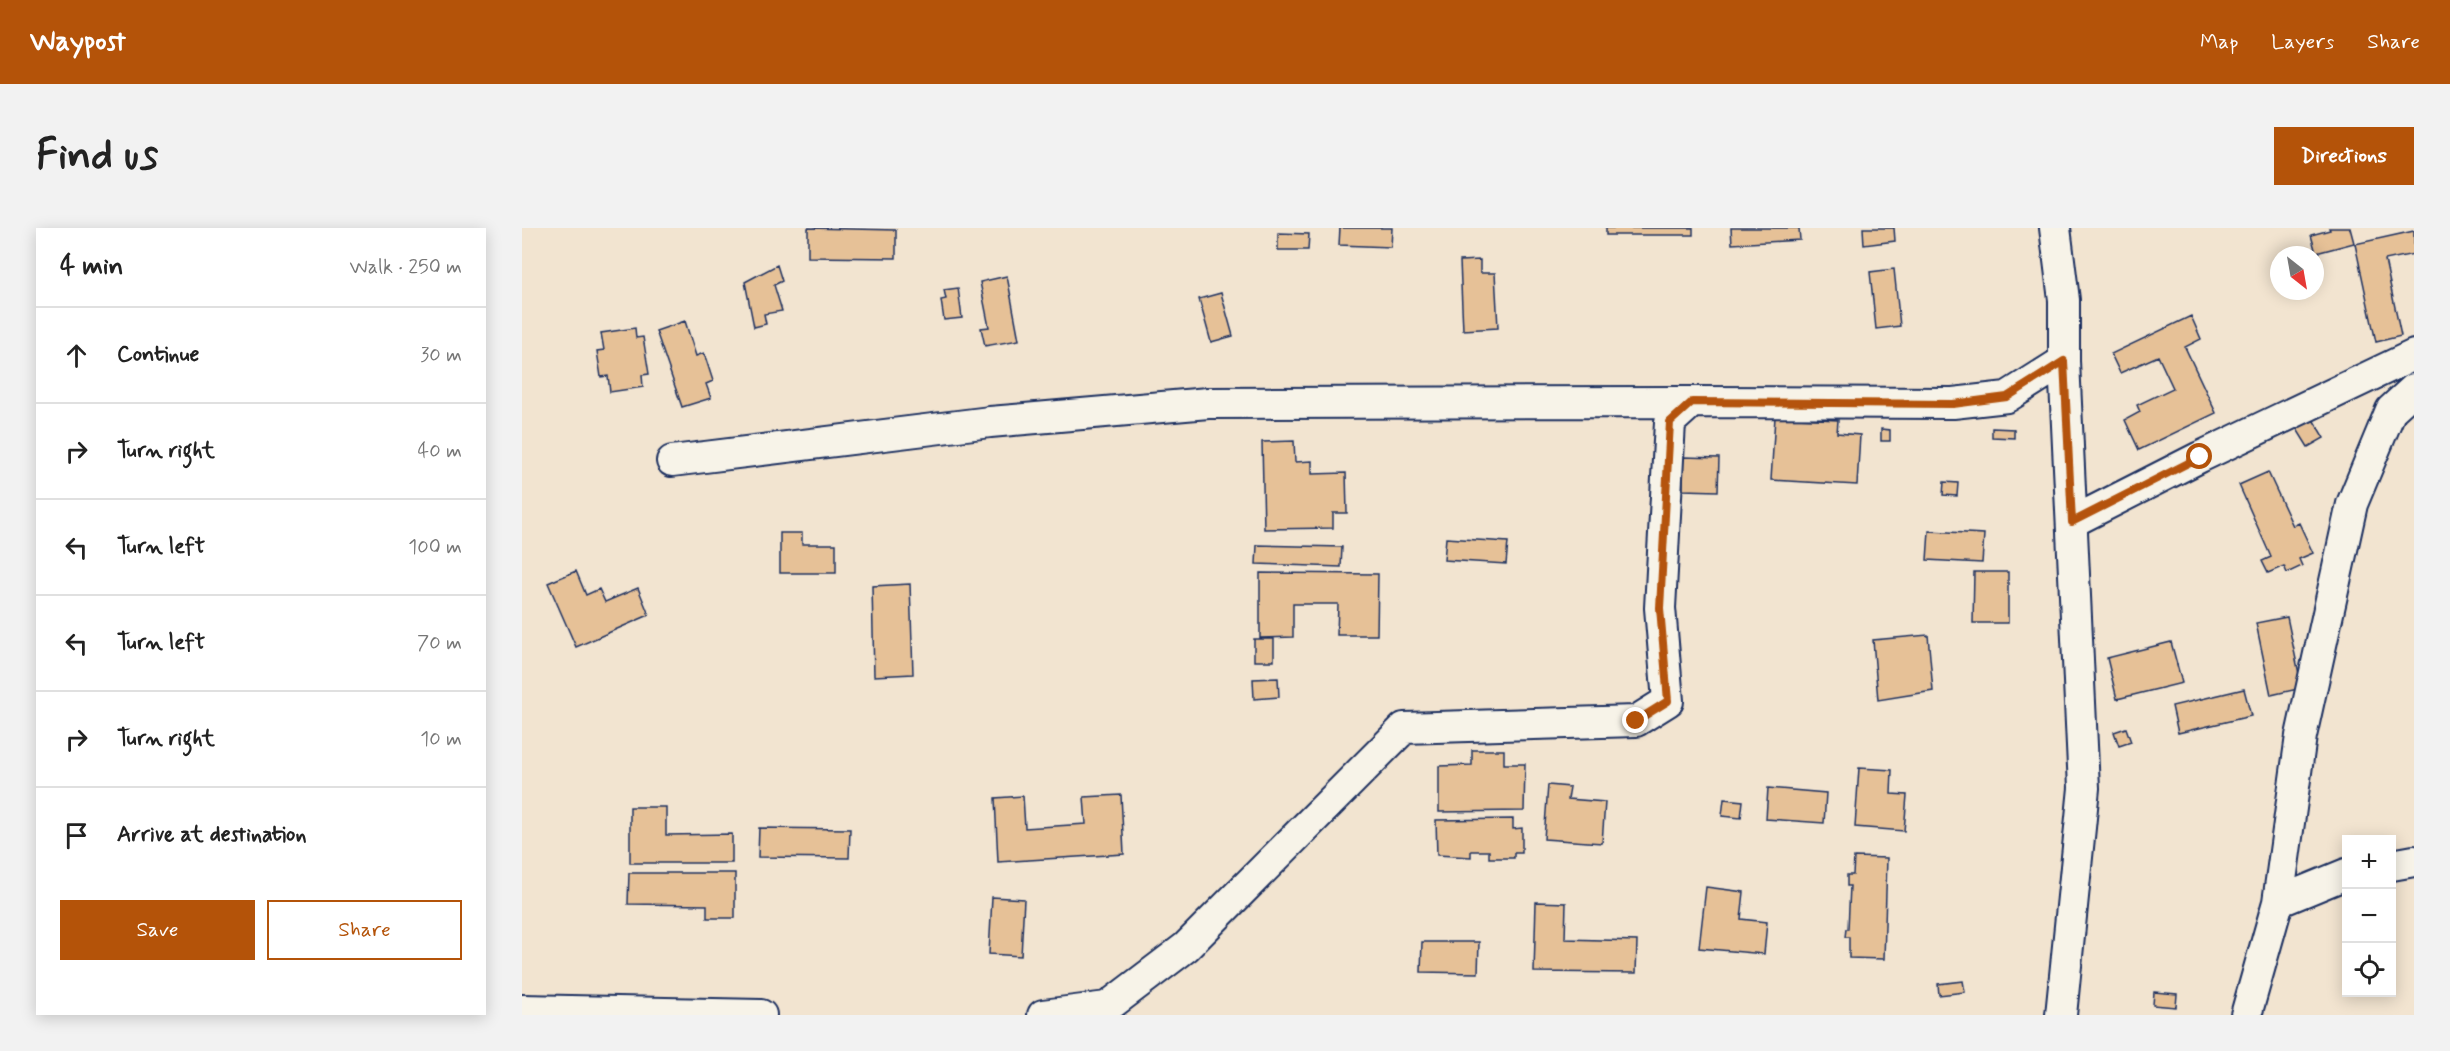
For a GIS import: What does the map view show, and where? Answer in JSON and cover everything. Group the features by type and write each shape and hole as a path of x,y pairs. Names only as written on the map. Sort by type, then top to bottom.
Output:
{"street":[{"path":"2055,228 2064,300 2064,361 2084,788 2061,1015"},
{"path":"2072,522 2200,457 2414,355"},
{"path":"672,461 990,422 1208,403 1953,404 2007,397 2064,361"},
{"path":"2246,1015 2278,902 2301,736 2352,504 2391,410 2414,390"},
{"path":"1043,1015 1107,1007 1186,946 1404,728 1636,721 1668,701 1660,608 1670,422 1692,402"},
{"path":"2396,864 2414,861"},
{"path":"2278,902 2342,876"},
{"path":"522,1010 761,1015"}],"building":[{"path":"808,228 896,230 896,258 808,257"},
{"path":"1340,228 1392,228 1391,247 1339,245"},
{"path":"1606,228 1693,228 1693,235 1606,235"},
{"path":"1731,228 1799,228 1800,240 1732,244"},
{"path":"1863,228 1894,228 1895,241 1864,245"},
{"path":"2329,228 2350,228 2354,243 2324,251 2324,246 2314,246 2311,235 2330,230"},
{"path":"2414,231 2414,254 2385,260 2401,336 2376,342 2355,244"},
{"path":"1278,233 1309,234 1308,250 1278,250"},
{"path":"1480,260 1480,273 1495,273 1498,328 1463,330 1460,261"},
{"path":"777,265 782,281 774,285 782,311 764,314 766,324 754,327 745,282"},
{"path":"1894,269 1900,326 1876,329 1870,272"},
{"path":"1007,276 1019,340 985,346 981,328 989,327 980,282"},
{"path":"958,288 962,318 944,320 941,300 946,299 944,290"},
{"path":"1221,293 1233,336 1211,342 1199,299"},
{"path":"2191,316 2201,339 2185,347 2216,413 2139,450 2125,420 2140,412 2137,405 2173,388 2158,356 2120,373 2111,354"},
{"path":"685,321 696,356 704,353 713,381 706,384 711,398 682,407 656,331"},
{"path":"635,328 636,338 643,337 649,374 642,375 643,387 610,392 608,376 601,377 597,351 604,350 601,333"},
{"path":"2311,416 2324,438 2308,447 2295,426"},
{"path":"1775,417 1838,420 1837,433 1860,435 1857,485 1771,480"},
{"path":"1992,428 2014,429 2014,438 1992,437"},
{"path":"1881,429 1890,430 1890,441 1881,441"},
{"path":"1294,441 1295,462 1312,461 1312,474 1346,473 1347,513 1333,513 1333,528 1264,529 1262,442"},
{"path":"1683,457 1719,458 1718,491 1683,490"},
{"path":"2268,472 2293,526 2299,523 2313,553 2299,559 2302,566 2287,573 2284,566 2268,573 2262,561 2271,557 2239,485"},
{"path":"1944,482 1958,483 1957,496 1943,495"},
{"path":"1929,531 1984,534 1982,563 1927,560"},
{"path":"780,533 802,533 802,544 836,544 836,573 780,573"},
{"path":"1446,538 1508,542 1506,564 1444,560"},
{"path":"1257,545 1342,547 1341,567 1256,564"},
{"path":"576,571 586,595 599,589 605,602 638,588 649,615 576,647 548,583"},
{"path":"1974,572 2008,572 2008,623 1973,623"},
{"path":"1260,573 1378,574 1377,635 1337,635 1338,604 1293,604 1293,637 1260,638"},
{"path":"910,584 913,674 874,676 872,586"},
{"path":"2287,617 2302,688 2271,695 2256,623"},
{"path":"1928,635 1933,691 1878,700 1873,640"},
{"path":"1254,639 1274,639 1274,661 1254,661"},
{"path":"2171,642 2182,683 2117,699 2107,658"},
{"path":"1278,678 1279,697 1254,699 1253,679"},
{"path":"2244,689 2251,716 2178,733 2172,706"},
{"path":"2126,728 2131,742 2119,746 2114,732"},
{"path":"1472,750 1504,750 1504,764 1525,764 1524,811 1439,812 1439,766 1472,765"},
{"path":"1859,768 1892,770 1891,794 1907,795 1904,831 1855,827"},
{"path":"1548,785 1570,787 1568,799 1605,802 1602,843 1544,839"},
{"path":"1768,788 1826,793 1824,823 1766,819"},
{"path":"1121,795 1124,854 998,862 995,798 1023,796 1025,828 1086,824 1084,797"},
{"path":"1724,799 1743,801 1741,818 1722,816"},
{"path":"630,807 666,807 666,835 732,834 732,863 630,863"},
{"path":"1513,819 1513,829 1522,828 1522,853 1514,853 1514,858 1489,858 1489,851 1471,851 1471,857 1437,855 1436,820"},
{"path":"759,828 850,829 849,858 758,857"},
{"path":"1854,857 1887,858 1884,959 1849,958 1849,937 1845,937 1846,929 1848,929 1850,886 1847,886 1847,875 1853,875"},
{"path":"629,873 735,873 735,918 707,918 707,905 628,904"},
{"path":"1706,887 1744,892 1741,919 1767,922 1764,954 1699,948"},
{"path":"992,897 1024,899 1021,956 989,954"},
{"path":"1536,902 1566,903 1565,939 1637,941 1636,973 1534,972"},
{"path":"1422,942 1479,942 1478,973 1421,972"},
{"path":"1963,981 1965,992 1939,995 1938,984"},
{"path":"2154,992 2177,994 2176,1007 2153,1005"}],"route":[{"path":"1636,721 1668,701 1660,608 1670,422 1692,402 1953,404 2007,397 2064,361 2072,522 2200,457"}]}
